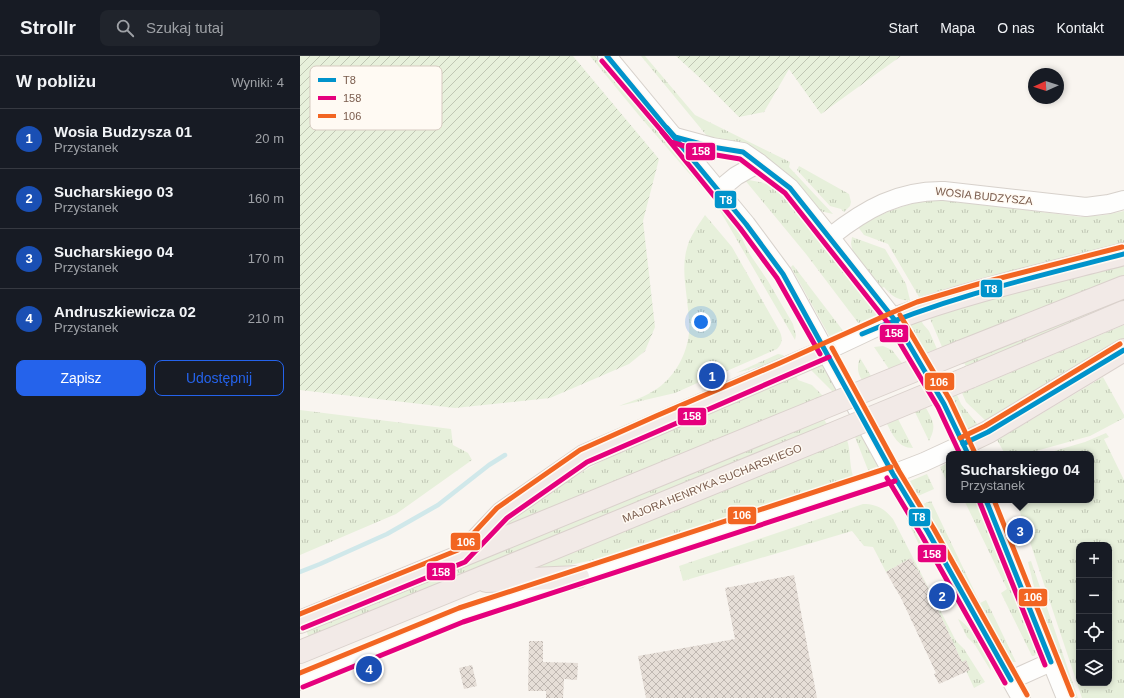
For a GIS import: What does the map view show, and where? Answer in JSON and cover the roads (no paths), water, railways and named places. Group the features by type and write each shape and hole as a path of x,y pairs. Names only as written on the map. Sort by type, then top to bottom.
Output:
{"highway":[{"path":"894,319 930,306 987,289 1124,254"},
{"path":"300,622 960,352 1124,287"},
{"name":"MAJORA HENRYKA SUCHARSKIEGO","path":"300,652 830,435 1124,312"},
{"path":"966,449 988,432 1124,350"},
{"path":"462,556 502,513 584,456 826,351"},
{"path":"471,582 578,577"}],"street":[{"path":"607,56 746,224 782,274 893,474 932,538 1021,698"},
{"path":"675,137 712,147 743,152 790,188 894,319 944,404 966,449"},
{"path":"718,190 736,176 759,163"},
{"name":"WOSIA BUDZYSZA","path":"830,237 868,209 897,197 926,190 1086,207 1109,204 1124,200"},
{"path":"826,351 894,319"},
{"path":"300,680 461,615 893,474 946,455"},
{"path":"987,503 1066,698"},
{"path":"1011,680 1051,662"}],"waterway":[{"path":"300,572 387,534 438,505 489,465 505,455"}],"place":[{"name":"Wosia Budzysza 01","path":"712,376"},
{"name":"Sucharskiego 04","path":"1020,531"},
{"name":"Sucharskiego 03","path":"942,596"},
{"name":"Andruszkiewicza 02","path":"369,669"}]}
